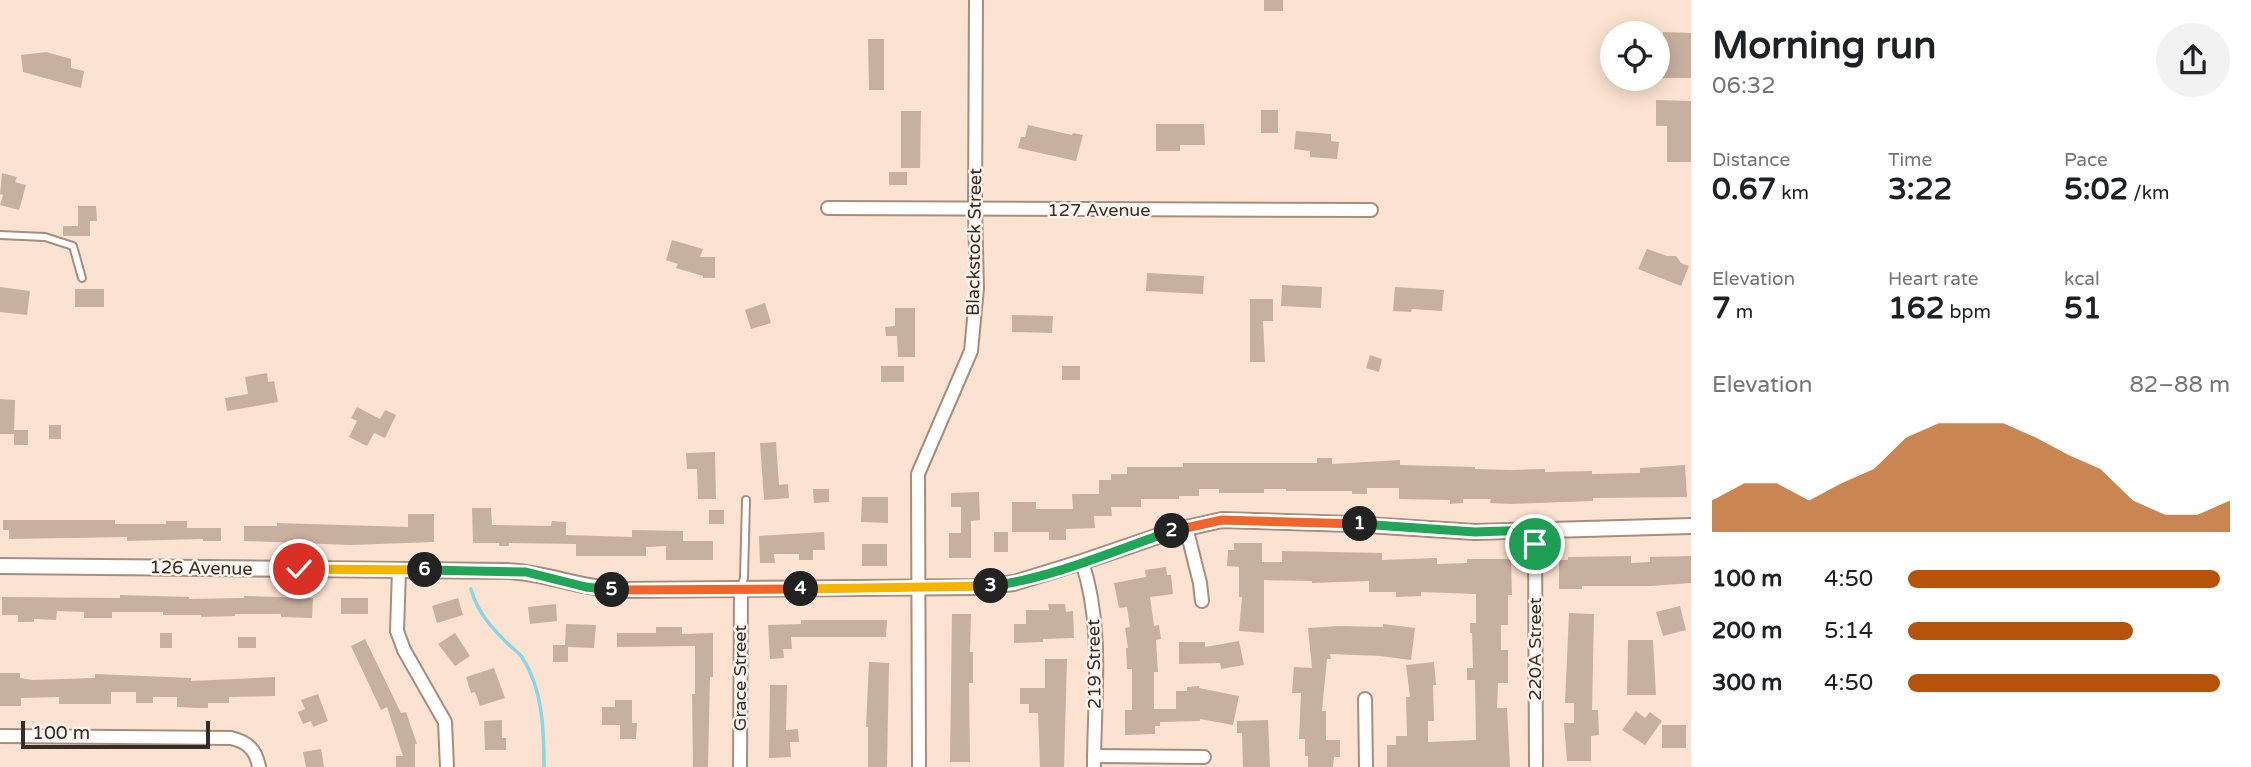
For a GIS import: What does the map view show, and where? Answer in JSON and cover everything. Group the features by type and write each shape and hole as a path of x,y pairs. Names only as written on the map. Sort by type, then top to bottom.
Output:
{"street":[{"name":"Blackstock Street","path":"919,767 918,474 971,351 977,288 976,0"},
{"name":"127 Avenue","path":"828,208 1371,210"},
{"name":"126 Avenue","path":"0,566 526,572 600,590 979,587 1014,583 1186,527 1222,520 1439,530 1691,526"},
{"path":"1186,527 1202,601"},
{"name":"220A Street","path":"1535,530 1536,767"},
{"name":"219 Street","path":"1082,562 1090,586 1094,620 1094,761"},
{"path":"399,570 397,631 404,650 445,722 447,767"},
{"name":"Grace Street","path":"740,767 741,589"},
{"path":"1365,699 1366,767"},
{"path":"0,736 231,738 250,746 258,762"},
{"path":"1094,761 1204,757"}],"lane":[{"path":"0,235 44,237 73,246 82,278"},
{"path":"741,589 744,578 746,500"}],"building":[{"path":"1264,0 1283,0 1283,11 1264,11"},
{"path":"1670,32 1691,33 1691,78 1670,78"},
{"path":"868,39 884,39 884,90 869,90"},
{"path":"46,52 71,59 71,68 84,71 81,88 23,72 21,55"},
{"path":"1656,100 1691,101 1691,162 1667,162 1667,126 1656,126"},
{"path":"1261,110 1278,110 1278,133 1261,133"},
{"path":"901,111 921,111 920,168 901,168"},
{"path":"1156,124 1204,124 1205,145 1180,145 1180,151 1156,151"},
{"path":"1028,125 1083,135 1076,161 1018,148"},
{"path":"1296,131 1331,134 1331,141 1339,142 1337,159 1310,157 1310,151 1294,149"},
{"path":"889,172 907,172 907,185 889,185"},
{"path":"2,173 17,177 15,182 26,185 19,210 0,205 3,195 0,194"},
{"path":"78,206 96,206 97,221 90,221 90,236 63,236 63,226 78,226"},
{"path":"672,240 703,249 700,257 715,257 715,278 703,278 676,268 678,264 666,260"},
{"path":"1647,249 1667,256 1676,256 1681,263 1689,266 1681,286 1638,269"},
{"path":"1147,273 1204,276 1203,294 1146,291"},
{"path":"1282,285 1322,287 1321,308 1281,306"},
{"path":"0,287 30,291 27,315 0,312"},
{"path":"1395,287 1444,290 1442,311 1393,311"},
{"path":"75,289 104,289 104,307 75,307"},
{"path":"1250,299 1273,299 1273,321 1263,321 1265,362 1250,362"},
{"path":"765,303 771,323 751,329 745,310"},
{"path":"895,308 915,308 915,357 898,357 897,336 886,336 885,327 895,326"},
{"path":"1012,315 1053,316 1052,333 1012,332"},
{"path":"1370,355 1382,359 1379,372 1366,368"},
{"path":"881,366 904,366 904,382 881,382"},
{"path":"1062,366 1080,366 1080,380 1062,380"},
{"path":"267,373 268,382 274,381 278,402 227,411 225,398 248,394 245,377"},
{"path":"0,399 15,400 14,434 0,434"},
{"path":"357,407 380,419 385,410 396,415 385,438 374,433 367,446 349,437 357,421 351,418"},
{"path":"49,425 61,425 61,439 49,439"},
{"path":"14,430 28,430 28,445 14,445"},
{"path":"776,442 779,485 788,484 789,498 764,500 760,443"},
{"path":"715,452 716,499 698,499 697,469 687,469 686,453"},
{"path":"1317,458 1332,458 1332,464 1400,460 1400,465 1545,469 1545,472 1592,471 1592,474 1640,473 1640,468 1685,465 1687,497 1593,498 1593,501 1510,504 1490,503 1491,499 1463,499 1463,503 1450,504 1450,500 1399,499 1399,488 1367,488 1367,494 1286,489 1264,489 1264,493 1219,493 1219,489 1199,489 1199,496 1141,499 1141,507 1111,507 1112,516 1094,516 1095,528 1066,529 1066,540 1049,540 1049,532 1012,532 1012,502 1036,502 1036,509 1073,509 1072,494 1099,494 1099,480 1111,480 1111,474 1127,474 1127,467 1183,467 1183,463 1317,463"},
{"path":"813,489 829,489 829,502 814,503"},
{"path":"979,492 980,520 971,521 971,558 949,558 949,533 961,533 961,507 951,507 951,493"},
{"path":"862,497 888,497 888,523 861,522"},
{"path":"472,508 491,508 492,525 551,526 552,521 566,522 566,535 632,537 632,530 683,531 683,541 713,541 713,560 666,560 666,546 646,547 646,556 576,556 576,544 509,543 509,546 499,546 499,543 473,543"},
{"path":"709,510 724,510 724,524 709,524"},
{"path":"408,514 434,514 434,542 351,545 244,541 244,526 277,526 277,523 408,527"},
{"path":"3,520 115,520 115,524 166,524 166,521 187,521 187,528 221,528 221,541 127,541 127,537 9,539 9,530 3,530"},
{"path":"824,532 825,550 813,550 813,560 799,560 799,554 774,554 775,563 760,563 759,536"},
{"path":"994,532 1008,532 1008,552 994,552"},
{"path":"1234,543 1262,543 1262,562 1282,562 1282,551 1382,553 1382,560 1437,558 1437,564 1467,563 1467,559 1511,559 1512,595 1508,595 1508,625 1501,625 1501,650 1508,650 1508,683 1498,683 1497,708 1507,708 1510,767 1387,767 1387,745 1396,745 1396,736 1407,736 1406,697 1410,697 1406,665 1434,662 1434,721 1428,721 1428,742 1476,740 1475,680 1467,680 1467,668 1473,668 1470,623 1476,623 1476,594 1421,592 1421,596 1396,597 1396,592 1369,592 1369,581 1312,583 1264,580 1264,633 1239,631 1242,597 1239,597 1239,567 1227,566 1228,550 1234,550"},
{"path":"862,544 887,544 887,566 862,566"},
{"path":"1631,556 1631,563 1650,562 1650,557 1691,556 1691,583 1559,589 1559,560 1568,560 1568,557"},
{"path":"1166,567 1167,575 1171,575 1173,594 1150,597 1154,626 1159,625 1161,639 1156,640 1158,672 1154,672 1154,709 1176,709 1176,691 1187,691 1187,687 1199,686 1239,696 1233,725 1200,719 1160,722 1160,726 1155,726 1155,734 1125,735 1125,710 1132,710 1132,669 1127,669 1125,628 1130,627 1127,607 1119,608 1114,583 1146,577 1145,570"},
{"path":"120,595 189,599 244,596 313,598 312,618 281,617 281,614 201,617 163,615 163,612 112,612 112,618 84,618 84,612 57,611 56,620 34,619 34,622 18,622 18,615 2,615 2,597 120,598"},
{"path":"341,598 368,598 368,614 341,614"},
{"path":"458,598 463,615 437,623 432,606"},
{"path":"556,604 557,621 530,624 528,607"},
{"path":"1048,604 1065,604 1066,612 1073,611 1074,638 1014,643 1014,624 1026,624 1026,610 1049,610"},
{"path":"1680,606 1686,630 1663,636 1656,612"},
{"path":"1569,613 1594,614 1592,710 1598,710 1599,735 1591,736 1591,761 1567,761 1564,723 1574,723 1574,703 1565,703"},
{"path":"952,614 971,614 970,652 973,652 973,683 969,683 970,762 950,762"},
{"path":"801,620 887,620 886,637 791,637 792,649 783,649 784,658 770,659 768,625 801,624"},
{"path":"566,624 596,625 594,648 568,647 568,662 553,662 553,645 565,645"},
{"path":"1383,624 1415,628 1411,660 1330,654 1331,659 1327,659 1322,711 1326,711 1326,740 1340,740 1340,757 1334,757 1333,767 1308,767 1305,739 1299,739 1301,693 1292,693 1294,667 1312,668 1308,628 1383,627"},
{"path":"656,627 682,627 682,634 713,633 708,767 693,767 692,694 695,694 695,646 617,647 617,633 656,633"},
{"path":"160,633 172,633 172,648 160,648"},
{"path":"455,633 470,656 455,666 438,644"},
{"path":"238,637 256,637 256,648 238,648"},
{"path":"365,639 401,713 406,712 417,744 415,767 396,767 396,756 403,756 387,707 381,710 351,646"},
{"path":"1628,640 1653,640 1656,695 1627,695"},
{"path":"1239,641 1244,665 1221,669 1220,663 1179,664 1179,642 1205,642 1205,647"},
{"path":"1045,659 1067,659 1064,767 1040,767 1038,713 1029,713 1029,704 1020,704 1020,688 1045,688"},
{"path":"869,662 889,663 887,767 868,767 866,727"},
{"path":"494,668 505,698 480,706 475,692 471,693 466,677"},
{"path":"0,673 20,673 20,678 33,680 95,678 95,674 191,678 191,681 275,677 275,696 229,697 229,703 208,703 208,708 197,708 177,707 177,697 153,697 153,703 136,703 136,692 111,692 111,704 59,704 59,697 21,698 21,706 0,706"},
{"path":"770,685 787,685 786,730 798,729 799,742 790,742 791,757 769,758"},
{"path":"318,694 328,721 313,727 311,721 303,724 298,712 305,709 301,700"},
{"path":"615,700 632,700 632,723 637,723 636,739 620,739 620,725 602,725 602,707 615,707"},
{"path":"1636,711 1645,718 1650,712 1662,721 1645,745 1622,730"},
{"path":"502,720 502,738 506,738 506,750 485,750 484,721"},
{"path":"1268,720 1270,767 1243,767 1242,733 1237,733 1237,721"},
{"path":"1662,725 1686,725 1686,748 1662,748"},
{"path":"321,749 324,767 306,767 303,752"}],"waterway":[{"path":"471,589 485,618 522,657 529,669 541,710 544,767"}],"route":[{"path":"299,569 526,572 600,590 899,589 979,587 1014,583 1175,530 1222,520 1352,524 1475,532 1535,530 1535,544"}]}
